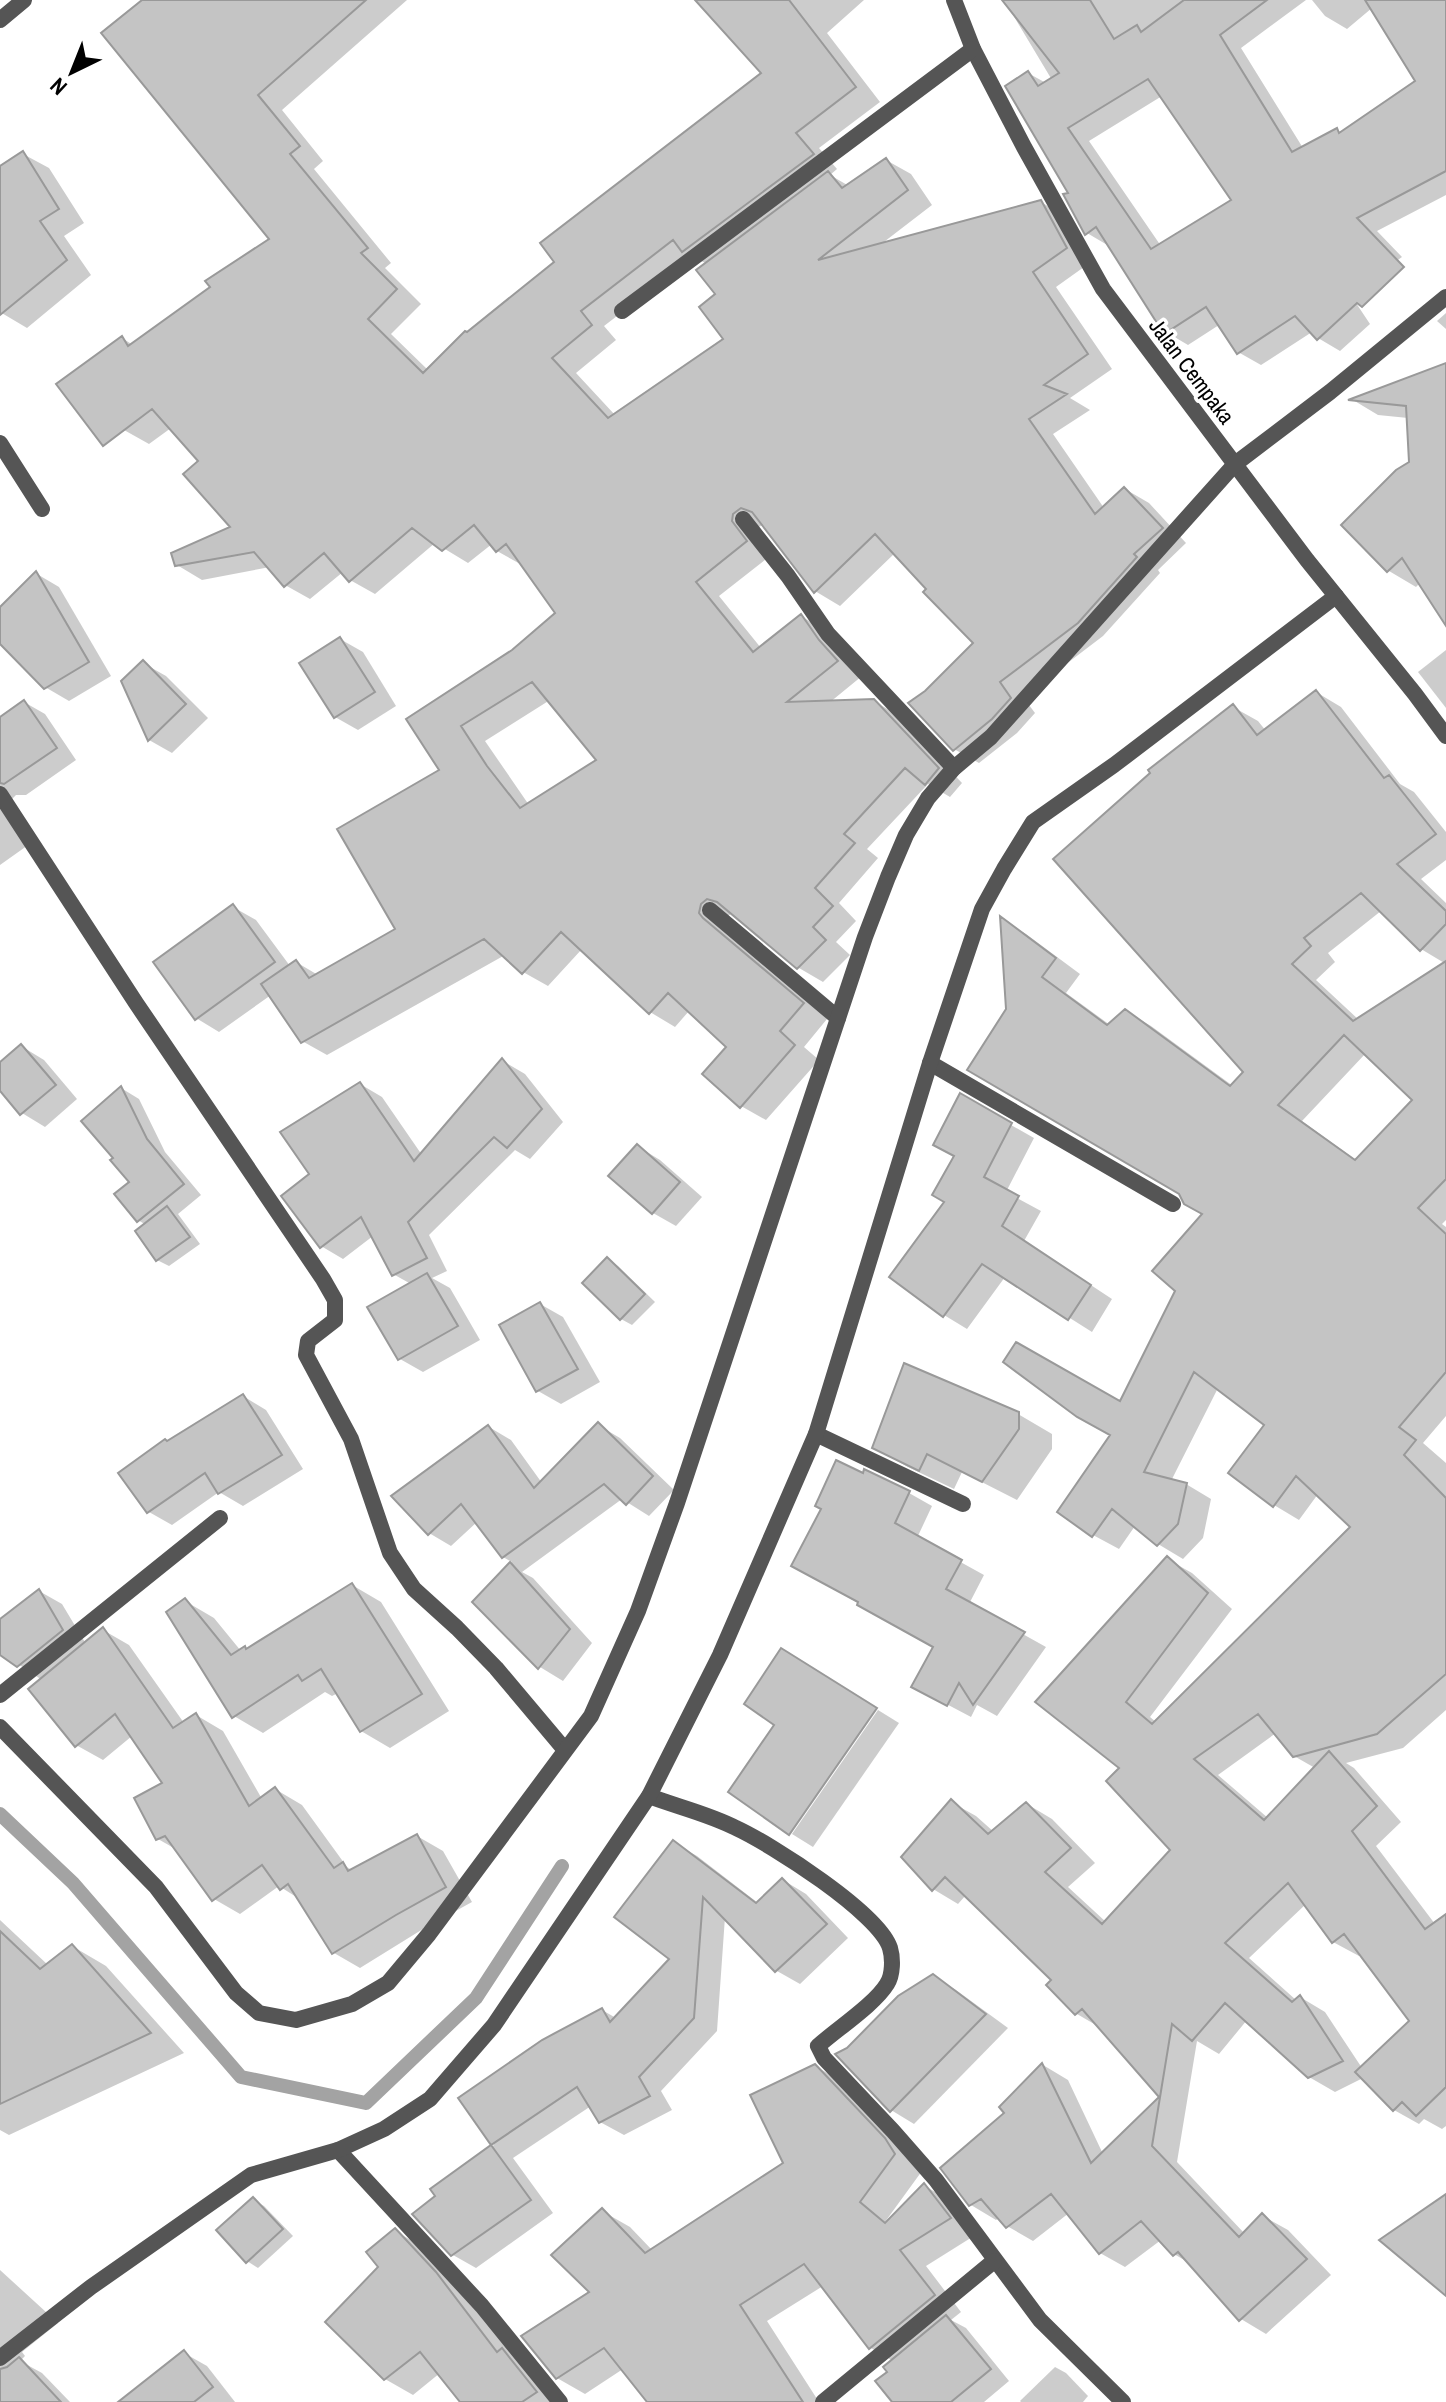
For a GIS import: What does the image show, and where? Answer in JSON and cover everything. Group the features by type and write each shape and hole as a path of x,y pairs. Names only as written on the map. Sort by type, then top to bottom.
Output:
{"street":[{"path":"0,20 24,0"},
{"name":"Jalan Cempaka","path":"954,0 973,49 1103,289 1307,560 1446,736"},
{"path":"622,311 973,49"},
{"path":"0,1727 156,1887 236,1993 259,2013 296,2020 352,2004 388,1983 429,1934 591,1716 638,1611 677,1503 865,937 906,835 928,798 954,768 991,737 1235,464 1330,392 1446,297"},
{"path":"0,443 42,509"},
{"path":"743,519 828,634 954,768"},
{"path":"0,2358 91,2287 251,2175 338,2150 384,2129 430,2099 494,2025 649,1796 720,1655 816,1434 930,1063 982,909 1004,869 1033,822 1114,765 1336,596"},
{"path":"0,794 335,1300 335,1320 308,1341 306,1355 351,1439 390,1553 414,1589 496,1668 565,1750"},
{"path":"710,910 838,1018"},
{"path":"930,1063 1173,1204"},
{"path":"816,1434 963,1504"},
{"path":"0,1695 220,1518"},
{"path":"649,1796 736,1827 815,1875 876,1926 890,1947 892,1971 888,1983 818,2046 824,2058 936,2180 1040,2320 1123,2402"},
{"path":"338,2150 482,2306 560,2402"},
{"path":"823,2402 994,2261"}],"building":[{"path":"142,0 366,0 258,95 300,146 290,154 368,248 361,253 397,289 368,319 423,373 465,331 554,262 540,243 761,73 695,0 789,0 856,87 796,133 814,154 682,252 673,240 581,311 592,325 552,358 608,418 723,339 699,307 715,294 696,270 828,171 842,188 886,158 908,190 818,260 1041,200 1067,248 1033,272 1088,354 1044,385 1067,394 1029,419 1095,514 1124,487 1163,528 1134,554 1137,557 1078,623 1000,682 1011,698 992,719 953,751 908,703 925,691 973,643 923,592 926,589 875,534 814,593 752,512 741,508 733,514 732,521 747,541 696,582 753,652 801,614 838,661 787,702 874,699 939,768 925,785 905,768 844,834 855,843 815,888 833,906 813,927 826,940 797,969 717,902 707,899 701,904 699,913 703,918 804,1003 780,1031 795,1045 740,1108 702,1074 726,1047 668,993 649,1014 561,932 522,974 484,939 301,1043 261,984 296,960 309,978 395,929 337,829 439,770 406,719 512,650 555,613 506,544 496,552 474,525 442,551 412,528 349,582 324,553 284,587 254,552 175,566 171,553 230,527 183,474 198,461 152,409 103,446 56,384 122,336 128,346 210,287 205,281 269,239 101,33","holes":["532,682 596,760 520,808 461,726"]},
{"path":"1002,0 1090,0 1114,39 1137,25 1141,32 1184,0 1267,0 1220,35 1292,152 1337,128 1339,133 1415,81 1365,0 1446,0 1446,171 1357,218 1404,267 1362,307 1357,303 1317,340 1295,316 1237,354 1206,307 1164,334 1096,227 1085,235 1063,194 1068,193 1005,86 1028,71 1038,86 1059,73","holes":["1148,79 1231,200 1151,249 1068,128"]},
{"path":"23,151 59,209 40,221 67,260 0,315 0,166"},
{"path":"1446,363 1446,626 1402,558 1387,572 1341,525 1396,470 1409,462 1406,406 1348,400"},
{"path":"36,571 89,662 44,689 0,644 0,607"},
{"path":"340,637 375,692 334,718 299,663"},
{"path":"143,660 186,704 148,741 121,681"},
{"path":"1316,690 1384,778 1389,775 1436,834 1397,864 1446,911 1446,924 1420,951 1361,893 1304,938 1311,946 1292,964 1353,1021 1446,961 1446,1179 1418,1208 1446,1234 1446,1372 1399,1427 1416,1440 1404,1455 1446,1498 1446,1674 1377,1734 1293,1757 1258,1714 1194,1759 1264,1820 1329,1751 1377,1806 1352,1831 1425,1929 1446,1914 1446,2087 1416,2116 1402,2102 1393,2111 1355,2072 1409,2021 1344,1934 1332,1943 1288,1883 1225,1943 1292,2002 1300,1995 1343,2061 1308,2078 1225,2003 1192,2041 1172,2024 1152,2146 1239,2237 1262,2213 1307,2259 1239,2321 1178,2252 1173,2256 1141,2221 1099,2254 1051,2194 1006,2228 981,2199 969,2206 940,2168 1004,2113 999,2107 1042,2063 1091,2163 1159,2097 1082,2009 1075,2015 1046,1985 1051,1980 945,1877 932,1891 901,1857 951,1799 988,1834 1026,1802 1071,1848 1045,1872 1102,1924 1170,1850 1106,1781 1119,1768 1035,1702 1167,1556 1208,1593 1126,1702 1152,1724 1350,1527 1296,1476 1273,1507 1228,1473 1264,1425 1194,1372 1144,1472 1187,1483 1178,1524 1157,1546 1112,1509 1092,1537 1057,1512 1110,1435 1077,1417 1003,1362 1016,1342 1120,1401 1175,1291 1152,1271 1202,1214 1184,1204 1179,1194 967,1070 1006,1009 1000,916 1056,958 1042,977 1107,1025 1125,1009 1230,1086 1243,1072 1053,859 1150,773 1148,770 1233,704 1257,735","holes":["1344,1035 1412,1100 1355,1160 1278,1105"]},
{"path":"24,700 57,748 4,784 0,783 0,717"},
{"path":"233,904 275,962 195,1020 153,962"},
{"path":"21,1044 56,1085 20,1115 0,1091 0,1062"},
{"path":"502,1058 542,1109 507,1148 494,1137 408,1222 427,1258 392,1276 361,1217 320,1248 281,1196 309,1174 280,1132 360,1082 414,1161"},
{"path":"121,1086 147,1139 184,1184 137,1222 114,1194 129,1182 81,1121"},
{"path":"960,1093 1012,1123 984,1177 1019,1196 1002,1226 1091,1285 1068,1320 982,1264 943,1317 889,1277 944,1202 932,1195 954,1156 933,1145"},
{"path":"637,1144 680,1182 652,1214 608,1176"},
{"path":"167,1206 190,1237 156,1261 135,1231"},
{"path":"607,1257 645,1294 620,1320 582,1283"},
{"path":"427,1273 458,1326 398,1360 367,1307"},
{"path":"540,1302 578,1369 536,1392 499,1325"},
{"path":"904,1363 1019,1412 1019,1429 982,1482 927,1454 919,1471 872,1448"},
{"path":"243,1394 282,1455 218,1494 205,1473 147,1513 118,1473 165,1439 167,1441"},
{"path":"598,1422 653,1476 626,1505 604,1484 502,1558 461,1504 428,1535 391,1496 488,1425 534,1488"},
{"path":"836,1460 863,1473 864,1469 910,1491 895,1523 962,1560 946,1589 1025,1632 973,1705 959,1683 947,1706 911,1687 933,1647 791,1566 821,1509 815,1506"},
{"path":"510,1562 570,1629 538,1669 472,1602"},
{"path":"352,1583 422,1694 360,1732 321,1669 302,1681 298,1675 232,1718 166,1612 185,1598 231,1655 245,1646 246,1649"},
{"path":"39,1589 63,1630 17,1667 0,1655 0,1619"},
{"path":"103,1627 173,1728 196,1713 249,1806 275,1787 334,1868 343,1862 348,1871 417,1834 446,1887 332,1954 288,1884 280,1890 262,1865 212,1901 165,1836 156,1840 134,1798 162,1783 115,1714 75,1747 28,1689"},
{"path":"781,1648 877,1708 789,1835 728,1792 774,1725 744,1704"},
{"path":"673,1840 756,1903 782,1878 827,1924 775,1972 703,1897 694,2018 639,2077 650,2096 599,2123 577,2087 491,2145 458,2098 542,2040 602,2008 610,2022 669,1959 614,1917"},
{"path":"0,1931 40,1969 72,1944 151,2033 0,2104"},
{"path":"933,1974 986,2014 890,2112 835,2054 847,2048 898,1996"},
{"path":"815,2064 885,2138 895,2154 860,2202 885,2223 924,2183 951,2218 900,2250 935,2295 869,2349 804,2264 740,2305 803,2402 647,2402 604,2348 556,2379 521,2336 589,2292 551,2255 602,2208 645,2253 783,2163 750,2095"},
{"path":"491,2145 531,2200 451,2256 412,2214 435,2196 430,2189"},
{"path":"1446,2194 1446,2296 1379,2240"},
{"path":"253,2197 283,2229 246,2263 216,2230"},
{"path":"395,2228 436,2272 497,2352 502,2348 537,2392 522,2402 460,2402 420,2352 384,2380 325,2322 378,2267 366,2252"},
{"path":"946,2315 991,2369 951,2402 892,2402 875,2381 887,2372 883,2367"},
{"path":"184,2350 213,2387 194,2402 118,2402"},
{"path":"19,2357 61,2402 0,2402 0,2369"}],"waterway":[{"path":"0,1814 73,1883 241,2077 366,2103 476,1998 562,1866"}]}
